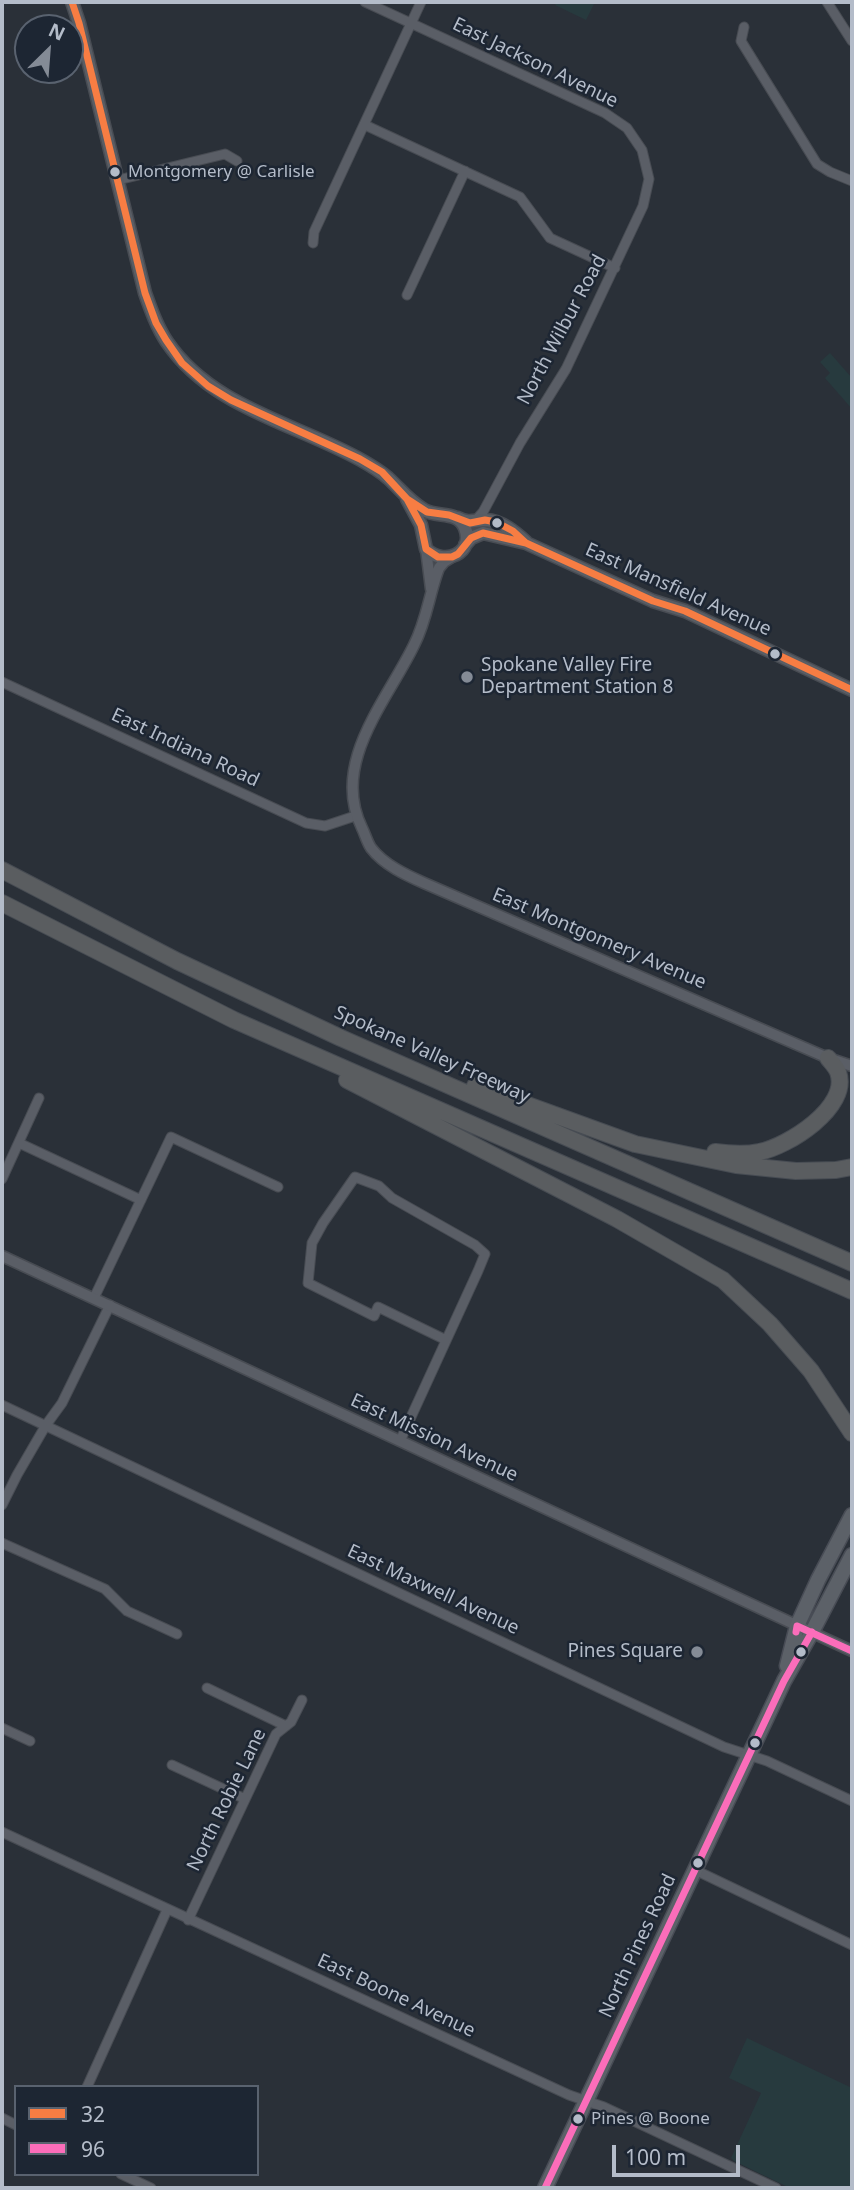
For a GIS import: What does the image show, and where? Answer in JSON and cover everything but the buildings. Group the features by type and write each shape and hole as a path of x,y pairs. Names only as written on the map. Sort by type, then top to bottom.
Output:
{"highway":[{"name":"Spokane Valley Freeway","path":"2,870 177,961 341,1038 852,1263"},
{"path":"2,903 617,1219 723,1280 770,1324 811,1371 852,1433"},
{"path":"233,1020 852,1291"},
{"path":"341,1038 635,1144 736,1165 796,1171 852,1167"},
{"path":"635,1144 744,1154 778,1146 816,1122 836,1096 838,1072 828,1058"}],"main road":[{"path":"72,2 145,293 156,323 182,363 208,386 231,400 360,459 382,472 408,499 426,512 456,517 470,523 490,521"},
{"path":"408,499 421,525 426,549 438,558 452,557 463,548 467,535 456,517"},
{"path":"423,535 429,521 442,514"},
{"name":"East Mansfield Avenue","path":"490,521 513,531 526,543"},
{"name":"East Mansfield Avenue","path":"463,548 471,538 483,533 526,543 653,601 685,611 852,690"},
{"name":"North Pines Road","path":"784,1681 797,1626 852,1515"},
{"name":"North Pines Road","path":"545,2188 784,1681 852,1555"}],"street":[{"name":"East Jackson Avenue","path":"365,2 605,113 627,128 642,150"},
{"path":"313,243 314,232 421,2"},
{"path":"827,2 852,41"},
{"path":"744,27 741,41 817,164 852,181"},
{"path":"365,125 520,197 550,238 615,268"},
{"name":"North Wilbur Road","path":"470,523 480,517 520,443 566,369 615,268 643,206 649,179 642,150"},
{"path":"118,180 225,154 237,161"},
{"path":"407,295 465,172"},
{"path":"488,502 490,521"},
{"path":"426,549 431,592"},
{"path":"355,816 351,788 355,763 380,704 425,621 439,568 452,557"},
{"name":"East Indiana Road","path":"2,681 306,823 325,826 355,816"},
{"name":"East Montgomery Avenue","path":"355,816 371,848 397,871 828,1058 852,1066"},
{"path":"2,1180 39,1098"},
{"path":"94,1298 171,1137 278,1187"},
{"path":"19,1143 141,1200"},
{"path":"400,1441 446,1340 485,1254 475,1245 392,1198 379,1186 355,1177 323,1223 313,1243 308,1283 374,1316 378,1307 446,1340"},
{"name":"East Mission Avenue","path":"2,1256 852,1651"},
{"path":"2,1505 46,1425 62,1403 110,1305"},
{"name":"East Maxwell Avenue","path":"2,1405 724,1746 767,1761 852,1801"},
{"path":"2,1543 105,1589 127,1611 177,1633"},
{"path":"207,1688 286,1726"},
{"name":"North Robie Lane","path":"188,1920 276,1734 291,1722 302,1700"},
{"path":"2,1728 30,1741"},
{"path":"172,1765 245,1798"},
{"name":"East Boone Avenue","path":"2,1832 188,1920 776,2188"},
{"path":"695,1870 852,1945"},
{"path":"88,2085 167,1910"},
{"path":"125,2176 151,2188"}],"green space":[{"path":"557,2 595,2 586,20 555,5"},
{"path":"830,353 852,378 852,409 825,378 830,373 820,362"},
{"path":"747,2038 852,2088 852,2188 790,2188 731,2158 761,2093 729,2078"}],"transit line":[{"name":"32","path":"72,2 145,293 156,323 182,363 208,386 231,400 360,459 382,472 407,499 427,512 449,515 470,523 485,520 496,522 513,531 526,543"},
{"name":"32","path":"407,499 421,525 426,549 438,557 458,554 471,538 483,533 526,543 653,601 685,611 852,690"},
{"name":"96","path":"796,1632 797,1626 852,1651"},
{"name":"96","path":"545,2188 784,1681 812,1632"}],"place":[{"name":"Montgomery @ Carlisle","path":"115,172"},
{"name":"Spokane Valley Fire Department Station 8","path":"467,677"},
{"name":"Pines Square","path":"697,1652"},
{"name":"Pines @ Boone","path":"578,2119"}]}
